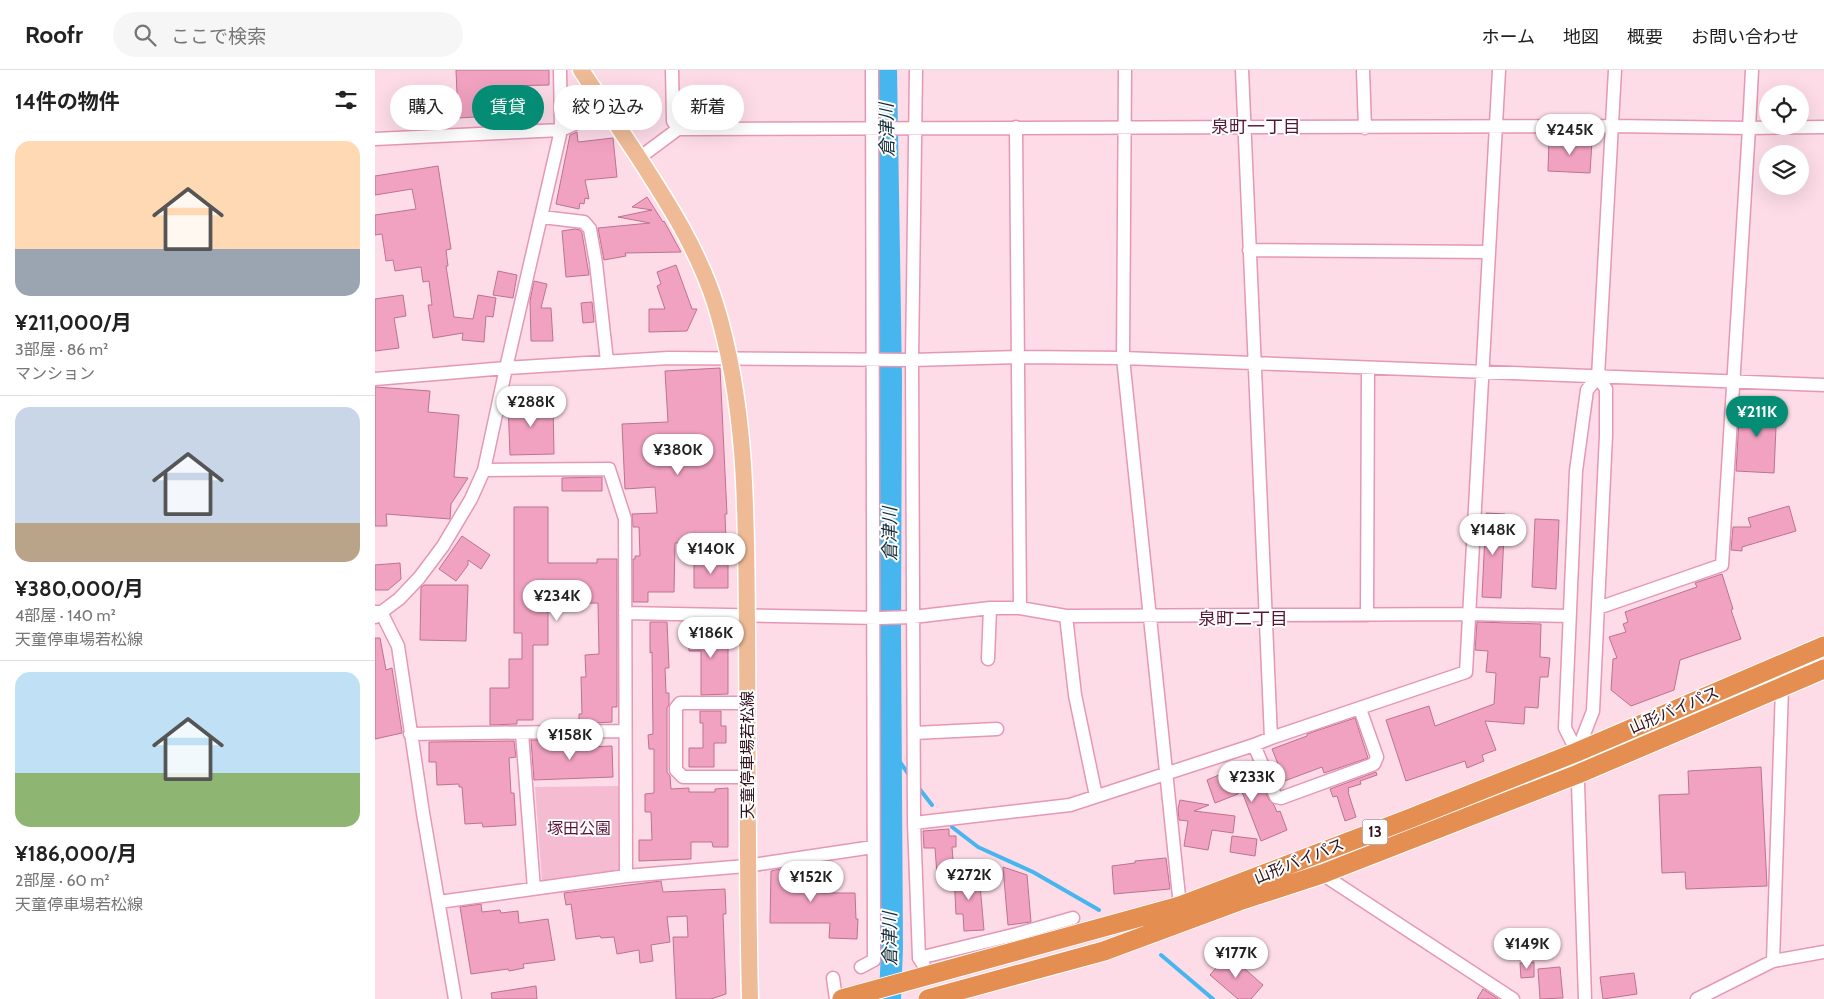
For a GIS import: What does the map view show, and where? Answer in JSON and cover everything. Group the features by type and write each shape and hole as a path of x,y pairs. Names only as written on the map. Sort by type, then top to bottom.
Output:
{"highway":[{"name":"山形バイパス","path":"851,997 1180,906 1406,820 1577,752 1824,646"},
{"name":"山形バイパス","path":"927,999 1104,951 1239,901 1322,874 1578,774 1824,669"}],"main road":[{"name":"天童停車場若松線","path":"581,70 591,85"},
{"name":"天童停車場若松線","path":"621,130 671,206 697,258 716,305 737,403 744,466 747,616 747,866 750,999"}],"street":[{"path":"561,70 561,85"},
{"path":"672,70 672,85"},
{"path":"861,967 874,960 873,847 876,618 873,358 876,128 872,70"},
{"path":"916,70 912,128 909,618 914,733 914,823 919,958 922,978"},
{"path":"1125,70 1123,358 1180,906"},
{"path":"1242,70 1271,738"},
{"path":"1363,70 1365,128"},
{"path":"914,823 1070,805 1255,745 1466,672 1499,70"},
{"path":"1585,999 1577,752 1593,711 1605,462 1606,390 1598,377 1615,70"},
{"path":"1598,608 1722,565 1752,70"},
{"path":"1016,127 1020,608"},
{"path":"744,129 1824,127"},
{"path":"375,139 561,130 484,470 471,499 443,546 419,578 399,599 377,614 398,646 410,734 455,999"},
{"path":"639,158 677,130"},
{"path":"541,217 585,222 590,229 596,263 607,361"},
{"path":"1249,250 1489,252"},
{"path":"375,378 668,358 729,360 873,358 912,360 1019,357 1123,358 1824,385"},
{"path":"1367,615 1368,368"},
{"path":"1577,752 1565,728 1577,471 1587,390 1598,377"},
{"path":"484,470 609,469 615,484 625,519 626,876"},
{"path":"625,613 909,618 990,608 1020,608 1066,616 1469,614 1570,616"},
{"path":"988,659 990,608"},
{"path":"1066,616 1075,695 1095,796"},
{"path":"1773,961 1782,688"},
{"path":"747,702 680,703 676,708 675,770 683,778 747,777"},
{"path":"1255,745 1276,797 1281,798 1374,764 1377,757 1360,709"},
{"path":"914,733 997,729"},
{"path":"410,734 625,731"},
{"path":"522,733 534,890"},
{"path":"439,902 626,876 747,866 873,847"},
{"path":"1322,874 1513,999"},
{"path":"919,958 1073,918"},
{"path":"1697,999 1773,961 1824,952"},
{"path":"833,978 836,999"}],"green space":[{"name":"塚田公園","path":"619,786 620,870 542,881 535,787"}],"building":[{"path":"456,70 549,70 549,85 472,85 472,117 462,118 462,85 457,85"},
{"path":"577,132 578,142 613,138 617,177 585,180 589,199 585,198 584,204 580,203 579,209 556,204 570,135"},
{"path":"1549,139 1592,141 1590,173 1548,171"},
{"path":"438,166 451,249 446,250 448,266 446,266 454,317 473,319 478,295 496,298 493,317 486,316 484,342 462,340 463,333 433,338 428,305 432,305 429,281 423,282 421,267 395,271 393,260 386,261 382,234 375,235 375,215 416,209 412,189 375,195 375,176"},
{"path":"647,197 664,221 681,252 625,253 626,256 604,260 598,228 650,223 618,217 652,210 632,207"},
{"path":"580,230 582,233 589,275 566,277 562,231"},
{"path":"676,265 692,309 697,309 687,331 649,332 649,309 665,309 657,286 661,284 657,272"},
{"path":"498,271 517,275 513,298 493,295"},
{"path":"534,281 547,284 541,308 551,308 553,341 531,341 530,301"},
{"path":"403,295 406,316 394,318 399,348 375,351 375,299"},
{"path":"592,302 594,322 583,323 581,303"},
{"path":"720,368 727,514 725,514 726,542 713,543 713,540 675,543 674,592 648,592 648,602 633,602 633,559 635,559 635,556 640,556 639,527 633,527 632,514 657,513 655,487 625,489 622,424 668,422 665,371"},
{"path":"375,387 430,391 428,412 459,415 454,477 468,478 451,504 450,519 386,514 387,526 375,526"},
{"path":"553,402 554,454 510,455 508,403"},
{"path":"1740,402 1777,404 1774,473 1736,471"},
{"path":"602,477 602,491 562,491 562,478"},
{"path":"1789,506 1796,531 1742,547 1742,551 1731,550 1733,527 1751,527 1748,518"},
{"path":"514,507 548,507 548,563 597,563 597,559 617,559 617,707 612,707 612,722 579,724 579,714 582,714 581,677 586,677 585,655 599,654 598,603 548,604 548,645 533,645 533,720 517,720 517,724 490,725 490,688 509,688 509,659 522,659 522,633 514,633"},
{"path":"1486,513 1505,514 1501,598 1482,597"},
{"path":"1535,519 1559,520 1556,589 1532,587"},
{"path":"462,536 490,555 481,569 468,560 468,565 456,581 439,569"},
{"path":"400,563 401,579 388,590 375,590 375,565"},
{"path":"694,563 728,563 728,588 694,588"},
{"path":"1722,574 1741,639 1680,660 1674,690 1631,706 1611,690 1613,659 1617,658 1609,637 1626,632 1623,624 1628,622 1625,612 1697,587 1695,583"},
{"path":"424,585 468,585 466,641 420,640 421,587"},
{"path":"650,622 667,622 669,668 665,668 666,693 669,693 669,705 667,708 667,772 670,776 671,789 689,788 689,792 715,792 715,789 728,788 728,847 713,847 712,842 691,842 691,859 639,861 639,840 652,840 651,812 645,812 645,794 654,793 654,749 649,749 648,735 653,734"},
{"path":"1477,622 1541,624 1540,657 1550,658 1548,677 1540,677 1538,708 1525,707 1524,724 1485,721 1496,750 1482,755 1484,761 1467,768 1465,761 1406,781 1386,720 1429,706 1435,726 1494,704 1496,673 1486,672 1488,651 1475,650"},
{"path":"689,624 707,624 707,633 728,632 728,694 701,695 701,651 689,651"},
{"path":"375,638 380,638 386,670 392,668 402,733 375,739"},
{"path":"700,711 721,711 721,726 726,726 726,743 714,743 714,767 689,767 689,748 703,748 703,723 700,723"},
{"path":"1355,718 1368,758 1324,773 1322,767 1279,783 1272,766 1278,764 1272,749 1307,736 1307,734"},
{"path":"531,740 564,740 565,748 612,746 613,777 534,780"},
{"path":"514,741 516,757 509,758 511,793 514,793 516,825 483,827 482,823 465,824 462,787 459,787 459,784 437,785 436,762 429,762 429,742"},
{"path":"1761,767 1767,886 1686,889 1685,872 1662,873 1659,795 1689,794 1688,771"},
{"path":"1257,772 1269,800 1277,812 1280,811 1287,830 1261,841 1239,784 1238,794 1215,803 1207,780 1219,775 1222,785"},
{"path":"1376,772 1377,775 1360,781 1361,784 1348,788 1356,817 1345,821 1337,796 1333,797 1330,789"},
{"path":"1180,800 1209,805 1194,811 1235,816 1233,833 1212,830 1208,850 1184,846 1188,821 1179,820 1178,809"},
{"path":"949,829 949,836 956,836 956,847 952,847 954,873 937,875 935,848 924,848 923,831"},
{"path":"1232,836 1257,839 1255,856 1230,852"},
{"path":"1166,858 1170,889 1114,894 1112,866 1135,863 1135,861"},
{"path":"1003,867 1027,875 1031,922 1008,925"},
{"path":"785,868 820,868 820,893 855,893 856,919 858,919 857,939 829,938 830,923 770,923 771,871"},
{"path":"979,874 984,930 964,931 963,914 956,914 954,875"},
{"path":"661,881 663,892 725,889 726,914 723,914 726,994 711,999 676,999 673,937 688,937 687,916 667,917 670,942 651,945 653,961 640,963 639,950 617,954 614,937 601,938 600,936 576,939 571,904 566,905 564,893"},
{"path":"481,904 482,912 500,910 501,913 518,911 519,923 548,919 555,960 523,964 524,968 509,971 508,969 471,974 460,907"},
{"path":"1228,954 1263,985 1251,999 1238,999 1210,975"},
{"path":"1534,962 1534,977 1521,978 1520,963"},
{"path":"1560,967 1563,998 1540,999 1538,969"},
{"path":"1634,973 1637,994 1603,999 1600,977"},
{"path":"536,986 537,999 492,999 491,993"},
{"path":"1483,989 1498,999 1477,999"}],"waterway":[{"name":"倉津川","path":"886,70 891,378 892,947 890,999"},
{"path":"891,749 909,775"},
{"path":"918,787 932,805"},
{"path":"952,827 978,847 1033,872 1099,910"},
{"path":"1161,955 1213,999"}],"district":[{"name":"泉町一丁目","path":"1256,127"},
{"name":"泉町二丁目","path":"1243,619"}]}
